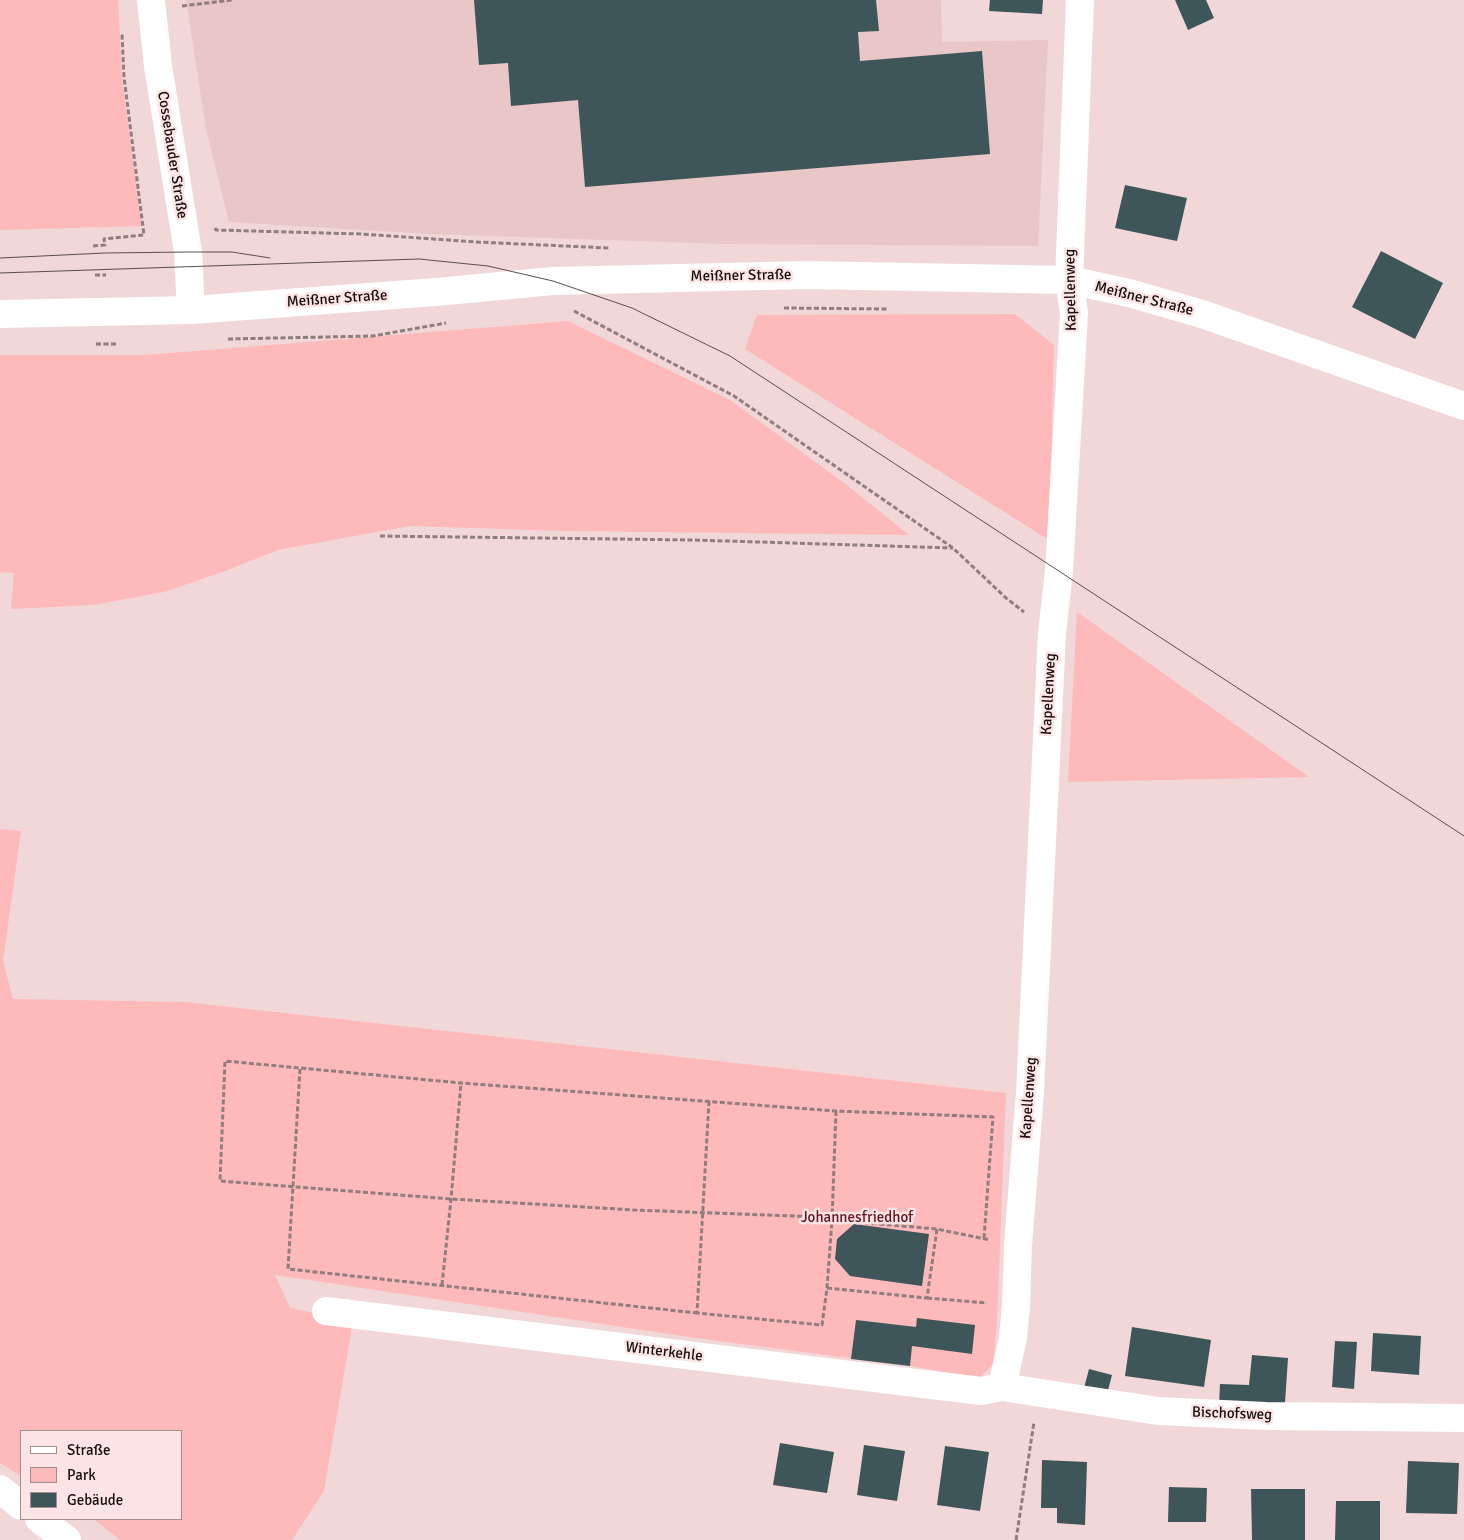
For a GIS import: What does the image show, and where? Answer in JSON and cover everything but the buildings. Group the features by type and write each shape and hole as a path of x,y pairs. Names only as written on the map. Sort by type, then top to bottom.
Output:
{"street":[{"name":"Cossebauder Straße","path":"151,0 158,66 188,260 191,310"},
{"name":"Kapellenweg","path":"1002,1387 1013,1338 1016,1306 1018,1246 1030,1092 1052,633 1059,571 1074,314 1069,280 1080,0"},
{"name":"Meißner Straße","path":"0,314 191,310 436,292 563,280 807,275 1069,280 1129,293 1202,314 1464,406"},
{"name":"Winterkehle","path":"326,1310 981,1392 1002,1387"},
{"name":"Bischofsweg","path":"1002,1387 1158,1411 1266,1416 1464,1418"},
{"path":"0,1489 20,1505"},
{"path":"40,1520 67,1540"}],"path":[{"path":"181,6 232,0"},
{"path":"93,246 105,245 104,239 144,235 124,77 122,29"},
{"path":"216,230 362,234 477,242 610,248"},
{"path":"95,275 106,275"},
{"path":"778,308 895,309"},
{"path":"580,310 572,310 734,396 953,548 1006,598 1052,633"},
{"path":"227,339 373,336 449,322"},
{"path":"93,344 118,344"},
{"path":"380,536 694,540 953,548"},
{"path":"984,1238 994,1117 836,1111 709,1102 461,1083 225,1061 220,1181 452,1199 634,1210 820,1217 832,1220 937,1229 1018,1246"},
{"path":"300,1069 288,1269 822,1325 832,1220 836,1111"},
{"path":"442,1285 452,1199 461,1083"},
{"path":"697,1313 709,1102"},
{"path":"928,1298 937,1229"},
{"path":"827,1288 969,1300 1016,1306"},
{"path":"1016,1540 1038,1392"}],"shaded area":[{"path":"186,0 941,0 942,42 1048,40 1038,246 723,244 430,234 229,222 206,129"}],"green space":[{"path":"0,0 118,0 122,77 142,226 0,230"},
{"path":"1015,314 1054,345 1049,540 745,349 757,315"},
{"path":"568,321 730,400 843,482 909,535 563,531 410,526 278,550 164,592 93,605 11,609 14,573 0,572 0,355 146,355"},
{"path":"1077,612 1309,777 1068,782"},
{"name":"Johannesfriedhof","path":"0,829 21,831 3,961 13,999 185,1002 1006,1093 997,1322 993,1364 980,1378 910,1366 696,1338 275,1275 290,1308 353,1321 324,1491 292,1540 120,1540 95,1520 182,1520 182,1430 20,1430 20,1475 0,1463"}],"tram line":[{"path":"0,258 105,253 188,252 232,252 270,258"},
{"path":"0,273 419,259 488,266 553,281 632,308 730,356 1464,836"}]}
